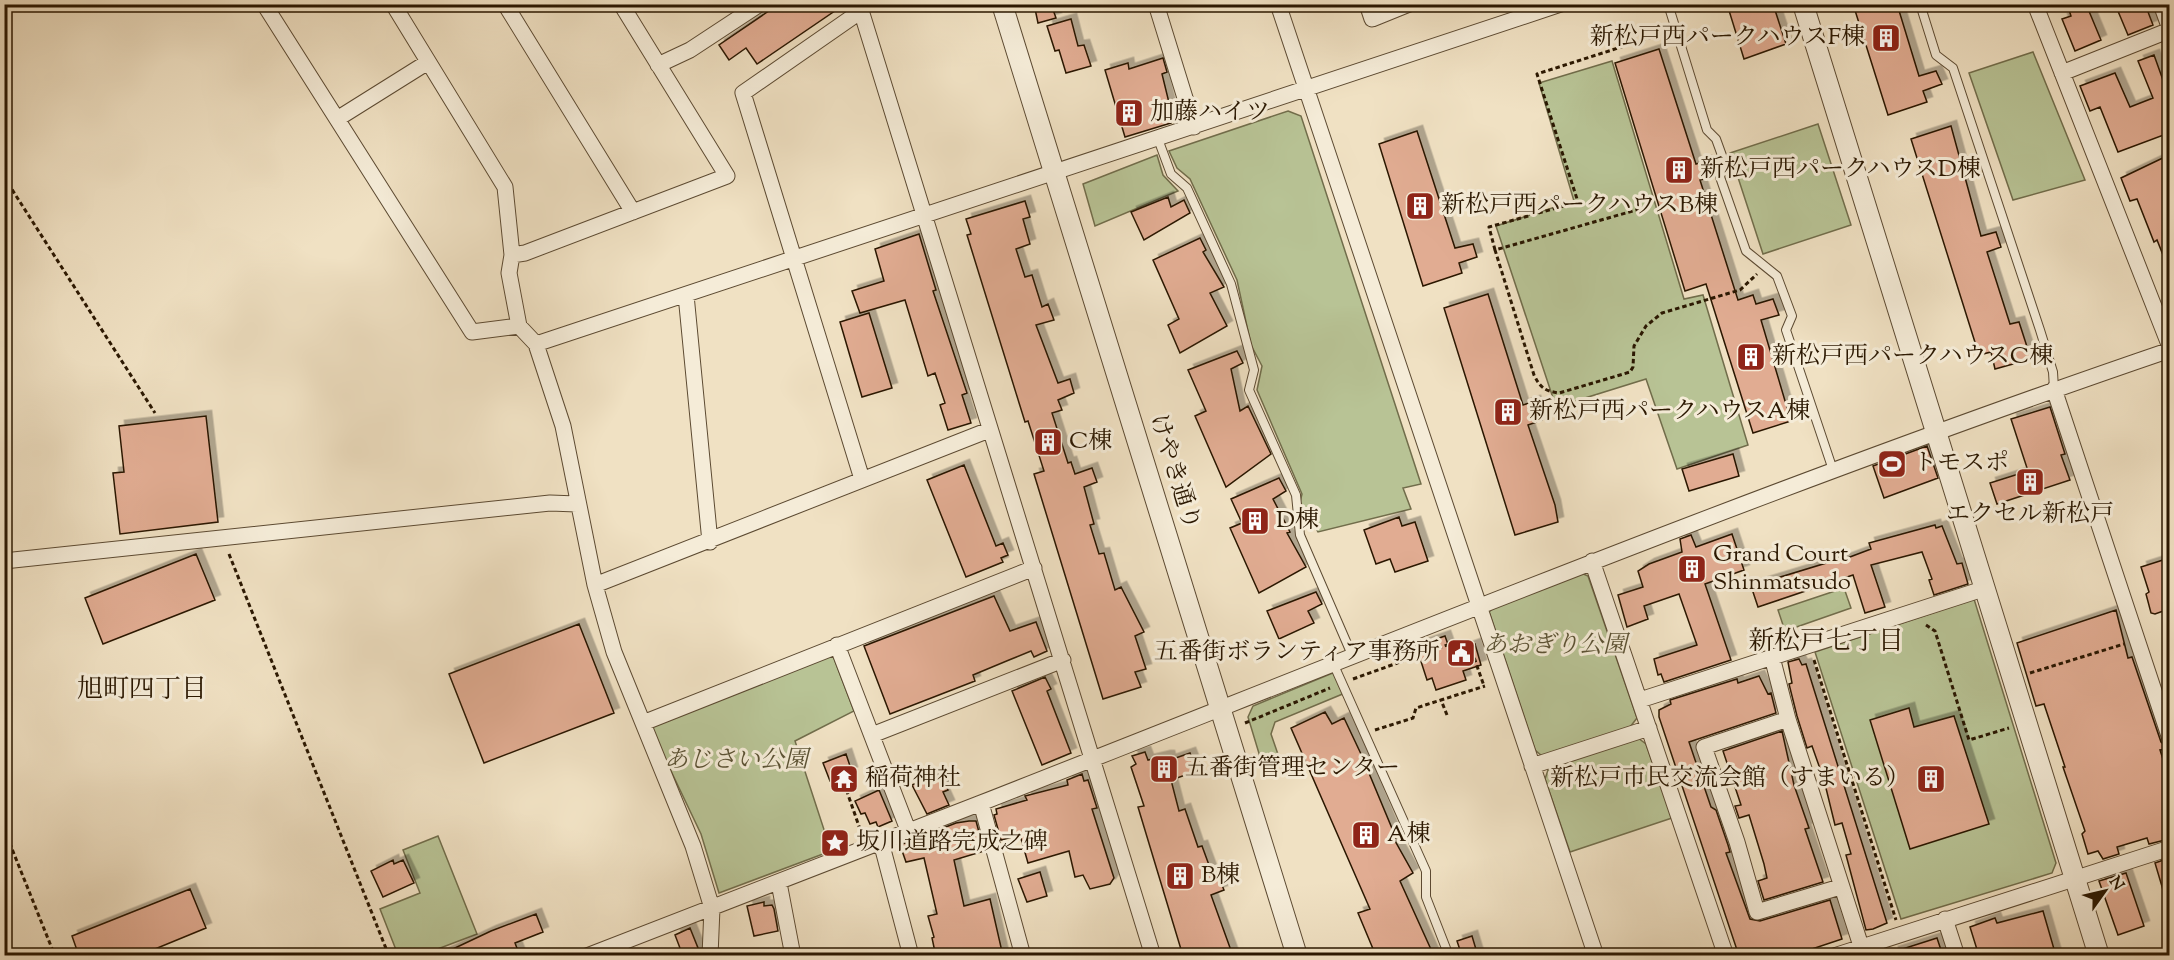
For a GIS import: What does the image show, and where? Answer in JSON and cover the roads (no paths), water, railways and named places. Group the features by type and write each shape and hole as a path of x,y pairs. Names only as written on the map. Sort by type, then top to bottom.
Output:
{"street":[{"path":"264,4 472,332 519,326"},
{"path":"393,4 505,187 512,255 509,273 519,326 536,344 563,426 595,585 614,652 693,846 712,908 710,956"},
{"path":"512,255 525,253 727,176 621,4"},
{"path":"658,65 690,50 760,4"},
{"name":"けやき通り","path":"1002,4 1297,956"},
{"path":"1156,4 1194,127"},
{"path":"1278,4 1596,956"},
{"path":"1367,4 1372,19 1409,4"},
{"path":"536,344 1561,4"},
{"path":"1803,4 2099,956"},
{"path":"587,956 779,883 1592,561 1936,430 2169,349 2035,4"},
{"path":"2062,73 2169,29 2161,4"},
{"path":"510,6 633,212"},
{"path":"862,479 796,257 743,93 860,8 1153,956"},
{"path":"337,119 428,62"},
{"path":"686,295 710,542"},
{"path":"2054,389 2169,739"},
{"path":"595,585 710,542 862,479 989,430"},
{"path":"4,561 550,502 577,504"},
{"path":"1592,561 1726,956"},
{"path":"643,723 1034,568"},
{"path":"1640,700 1986,588"},
{"path":"837,645 908,830"},
{"path":"1772,657 1788,719 1816,802 1856,950"},
{"path":"872,735 1063,660"},
{"path":"1788,719 1704,747 1737,842 1757,912 1840,887"},
{"path":"1532,766 1649,728"},
{"path":"981,803 1023,956"},
{"path":"874,845 911,956"},
{"path":"1834,956 2169,848"},
{"path":"779,883 793,956"},
{"path":"1945,919 1957,956"}],"lane":[{"path":"1668,4 1707,130 1716,140 1724,161 1720,177 1746,251 1777,276 1792,316 1786,330 1833,470"},
{"path":"1920,4 1936,55 1953,68 2040,330 2053,372 2054,389"},
{"path":"1158,139 1171,174 1187,188 1231,284 1254,370 1249,390 1296,495 1300,535 1352,655"},
{"path":"1333,662 1426,871 1426,897 1449,956"}],"place":[{"name":"新松戸西パークハウスF棟","path":"1886,38"},
{"name":"加藤ハイツ","path":"1129,113"},
{"name":"新松戸西パークハウスD棟","path":"1679,170"},
{"name":"新松戸西パークハウスB棟","path":"1420,206"},
{"name":"新松戸西パークハウスC棟","path":"1751,357"},
{"name":"新松戸西パークハウスA棟","path":"1508,412"},
{"name":"C棟","path":"1048,442"},
{"name":"トモスポ","path":"1892,464"},
{"name":"エクセル新松戸","path":"2030,482"},
{"name":"D棟","path":"1255,521"},
{"name":"Grand Court Shinmatsudo","path":"1692,569"},
{"name":"五番街ボランティア事務所","path":"1461,653"},
{"name":"五番街管理センター","path":"1164,769"},
{"name":"稲荷神社","path":"844,779"},
{"name":"新松戸市民交流会館（すまいる）","path":"1931,779"},
{"name":"A棟","path":"1366,835"},
{"name":"坂川道路完成之碑","path":"835,843"},
{"name":"B棟","path":"1180,876"}],"district":[{"name":"新松戸七丁目","path":"1826,642"},
{"name":"旭町四丁目","path":"142,690"}],"park label":[{"name":"あおぎり公園","path":"1555,646"},
{"name":"あじさい公園","path":"736,761"}]}
